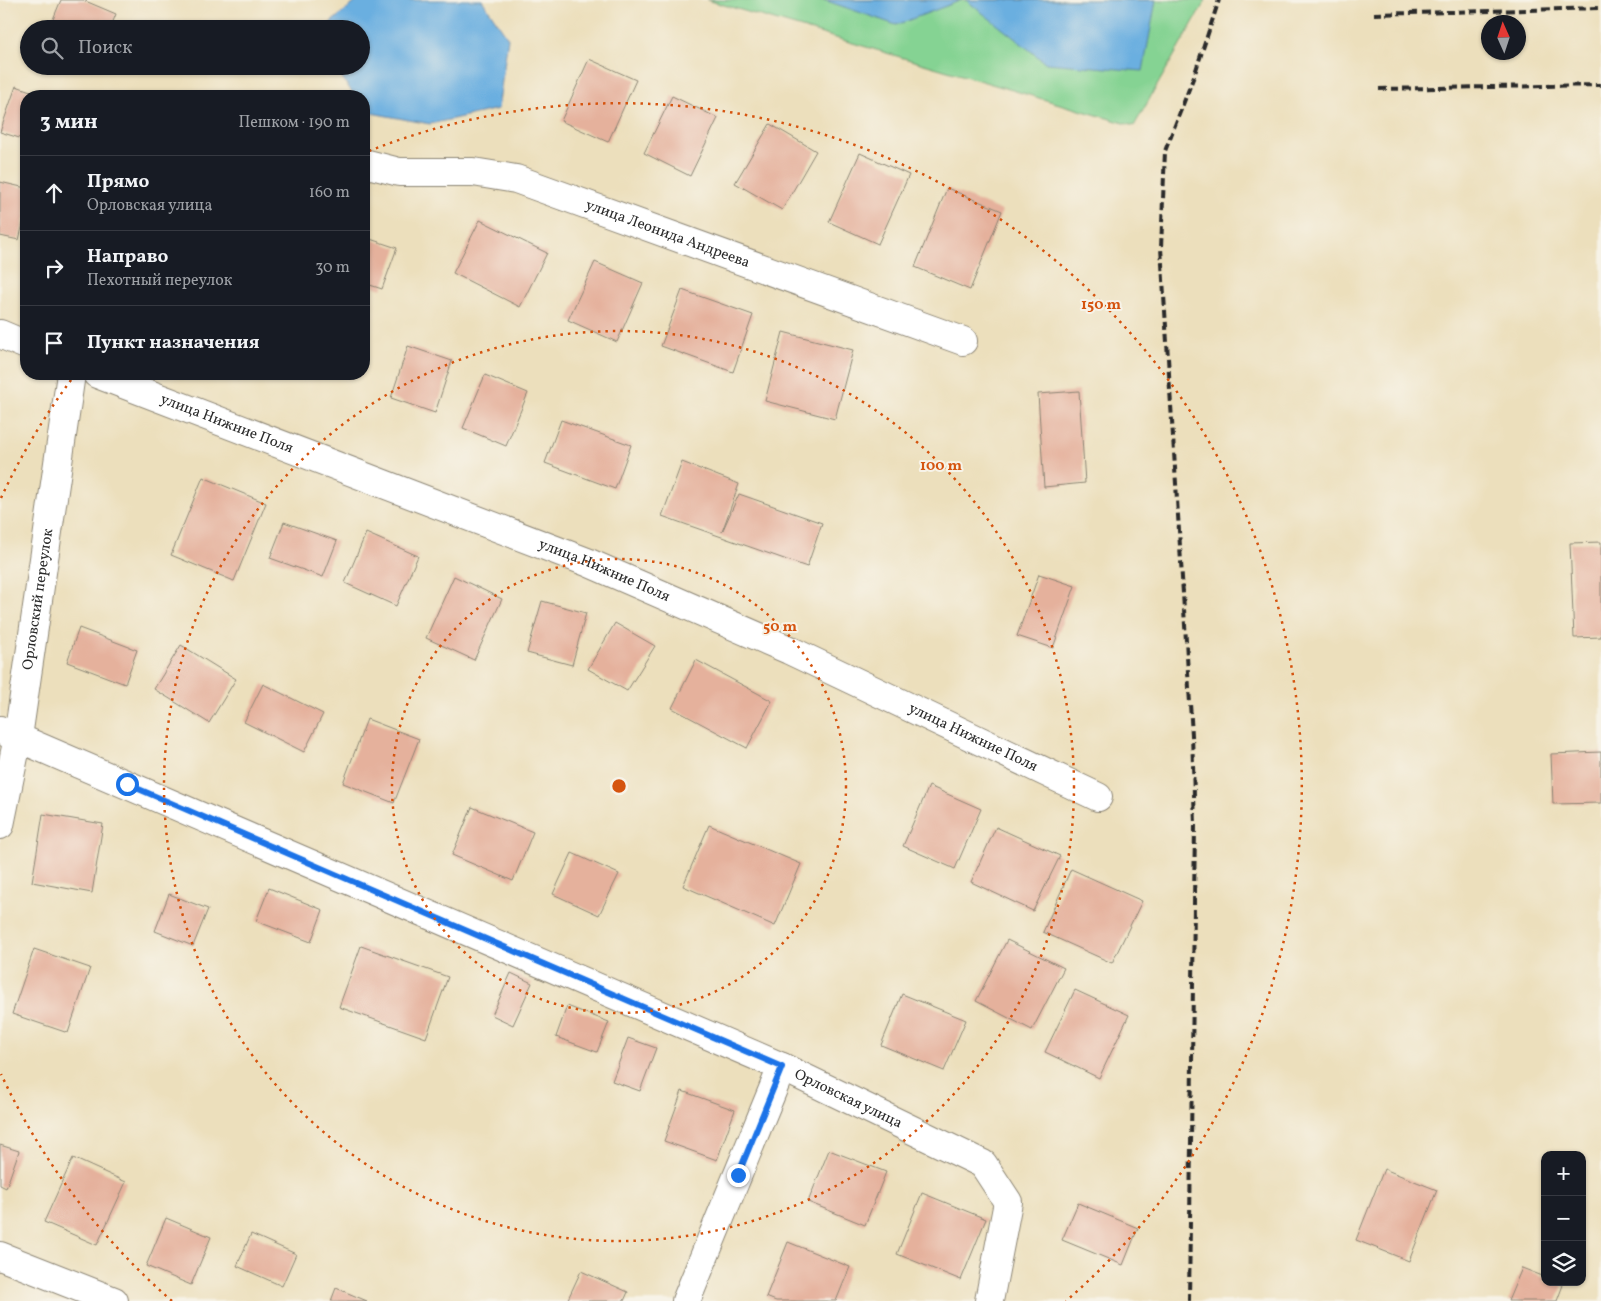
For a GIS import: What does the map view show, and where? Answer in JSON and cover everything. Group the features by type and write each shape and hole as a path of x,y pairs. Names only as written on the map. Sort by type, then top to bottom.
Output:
{"street":[{"name":"улица Леонида Андреева","path":"370,165 399,172 473,172 516,179 963,341"},
{"path":"0,334 20,342"},
{"name":"Орловский переулок","path":"0,825 9,733 70,380"},
{"name":"улица Нижние Поля","path":"113,380 587,562 789,650 1098,797"},
{"name":"Орловская улица","path":"9,733 782,1067 983,1164 1008,1202 989,1301"},
{"path":"686,1301 782,1067"},
{"path":"0,1256 114,1301"}],"green space":[{"path":"707,0 1206,0 1134,126"}],"water":[{"path":"358,0 482,0 508,38 498,109 430,124 370,113 370,90 351,90 340,75 370,75 370,20 334,20"},
{"path":"824,0 962,0 896,25"},
{"path":"966,0 1156,0 1143,71 1046,63"}],"building":[{"path":"61,0 83,0 116,14 114,20 53,20"},
{"path":"589,59 636,80 608,142 561,121"},
{"path":"16,86 28,90 20,90 20,138 0,132"},
{"path":"672,96 718,118 690,176 644,153"},
{"path":"770,124 816,151 782,210 735,183"},
{"path":"860,153 909,175 878,244 829,222"},
{"path":"0,182 20,187 20,236 19,240 0,236"},
{"path":"947,188 1002,211 970,290 915,267"},
{"path":"480,220 547,253 520,307 453,273"},
{"path":"370,239 397,248 382,289 370,285"},
{"path":"595,262 643,283 617,342 568,320"},
{"path":"682,290 753,315 733,372 661,346"},
{"path":"783,332 853,350 835,419 765,401"},
{"path":"408,346 452,361 435,413 391,398"},
{"path":"485,375 528,393 506,446 463,428"},
{"path":"1079,391 1085,483 1044,487 1038,394"},
{"path":"561,420 631,445 615,489 545,463"},
{"path":"682,462 739,484 722,532 739,494 822,523 807,567 662,516"},
{"path":"203,477 266,503 234,581 171,555"},
{"path":"284,522 337,541 323,577 270,558"},
{"path":"366,533 418,556 396,606 345,583"},
{"path":"1601,542 1601,637 1574,638 1570,543"},
{"path":"1039,574 1075,586 1053,648 1017,636"},
{"path":"454,576 502,599 474,660 426,638"},
{"path":"542,601 586,613 572,665 527,653"},
{"path":"615,623 655,646 627,691 588,669"},
{"path":"79,628 137,650 125,684 67,662"},
{"path":"181,645 236,679 209,723 154,689"},
{"path":"696,660 772,701 747,748 672,708"},
{"path":"263,684 323,714 304,752 244,722"},
{"path":"367,719 419,739 394,803 343,783"},
{"path":"1601,752 1601,803 1553,804 1551,754"},
{"path":"929,786 981,809 955,869 903,846"},
{"path":"472,807 533,832 513,881 452,855"},
{"path":"43,814 103,824 92,893 32,882"},
{"path":"709,825 801,864 775,926 683,886"},
{"path":"996,827 1060,856 1033,911 971,882"},
{"path":"572,853 619,874 599,915 553,894"},
{"path":"1071,869 1142,901 1112,963 1043,932"},
{"path":"269,888 323,910 311,942 256,921"},
{"path":"169,894 208,909 193,946 155,931"},
{"path":"1007,940 1064,968 1032,1030 976,1001"},
{"path":"361,946 448,977 426,1038 339,1007"},
{"path":"34,949 90,968 68,1033 12,1014"},
{"path":"511,973 532,983 513,1025 492,1015"},
{"path":"1075,990 1129,1015 1099,1078 1045,1052"},
{"path":"902,994 966,1020 944,1071 881,1045"},
{"path":"567,1006 609,1022 597,1052 556,1037"},
{"path":"628,1038 656,1048 640,1091 612,1081"},
{"path":"682,1091 735,1110 717,1160 664,1141"},
{"path":"0,1145 19,1151 6,1188 0,1185"},
{"path":"829,1150 886,1172 865,1225 808,1202"},
{"path":"73,1158 126,1182 97,1245 44,1222"},
{"path":"1384,1169 1437,1190 1409,1261 1356,1240"},
{"path":"922,1193 986,1219 961,1280 897,1254"},
{"path":"1078,1203 1138,1228 1123,1265 1062,1240"},
{"path":"166,1218 211,1237 191,1285 146,1266"},
{"path":"251,1234 296,1254 282,1286 237,1266"},
{"path":"788,1242 850,1267 836,1301 776,1301 766,1297"},
{"path":"1522,1268 1541,1275 1541,1286 1563,1286 1557,1301 1508,1301"},
{"path":"581,1271 628,1292 624,1301 567,1301"},
{"path":"336,1288 367,1301 331,1301"}],"railway":[{"path":"1189,1301 1195,825 1192,735 1161,248 1165,151 1194,76 1219,0"},
{"path":"1374,14 1601,8"},
{"path":"1379,89 1601,85"}],"route":[{"path":"127,784 782,1067 738,1175"}]}
